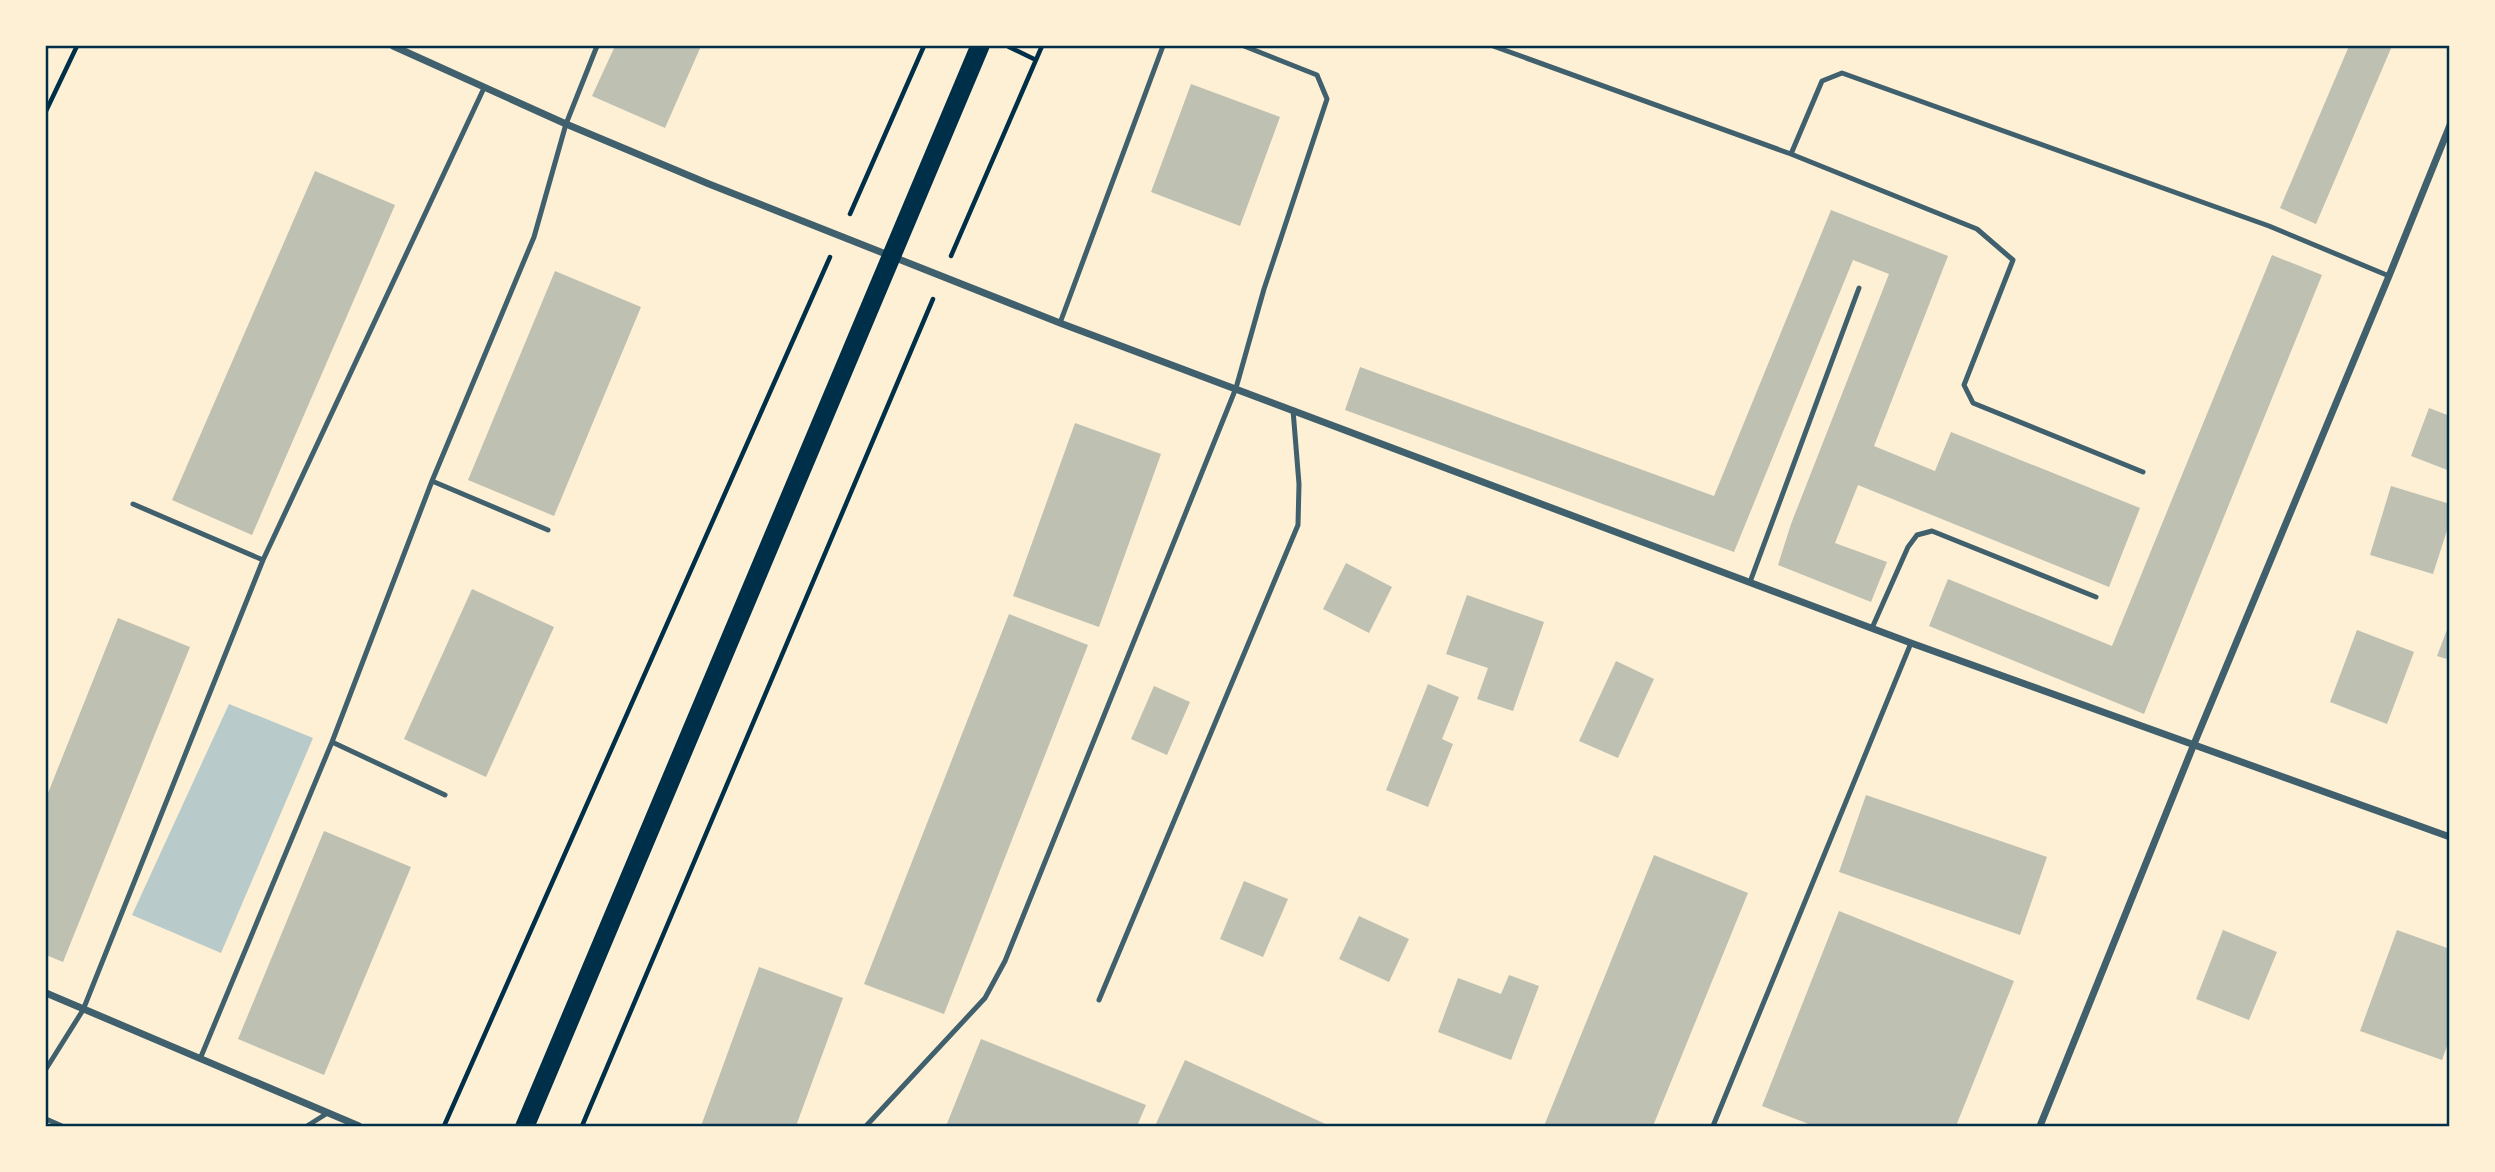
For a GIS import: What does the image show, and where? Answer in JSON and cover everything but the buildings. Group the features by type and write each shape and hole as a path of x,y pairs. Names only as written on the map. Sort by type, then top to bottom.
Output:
{"highway":[{"path":"525,1126 980,46"}],"street":[{"path":"393,46 410,49 484,88 566,124 1060,323 1911,643 2449,837"},
{"path":"2040,1126 2449,125"},
{"path":"46,993 359,1126"}],"lane":[{"path":"200,1059 332,742 432,481 534,237 566,124 597,46"},
{"path":"1060,323 1163,46"},
{"path":"866,1126 985,998 1005,961 1236,388 1264,289 1327,99 1317,75 1244,46"},
{"path":"1493,46 1791,154 1977,229 2013,260 1964,385 1973,403 2143,472"},
{"path":"1791,154 1822,81 1842,73 2269,226 2389,276"},
{"path":"46,1069 83,1010 263,560 484,88"},
{"path":"1750,582 1858,288"},
{"path":"1099,1000 1298,525 1299,484 1293,410"},
{"path":"432,481 548,530"},
{"path":"133,504 263,560"},
{"path":"1872,628 1908,547 1917,535 1933,531 2096,597"},
{"path":"1713,1126 1911,643"},
{"path":"332,742 444,795"},
{"path":"307,1126 326,1114"},
{"path":"46,1119 62,1126"}],"path":[{"path":"46,111 77,46"},
{"path":"444,1126 924,46"},
{"path":"1005,46 1036,60"},
{"path":"582,1126 1042,46"}],"shaded area":[{"path":"229,704 313,738 221,953 132,915"}]}
